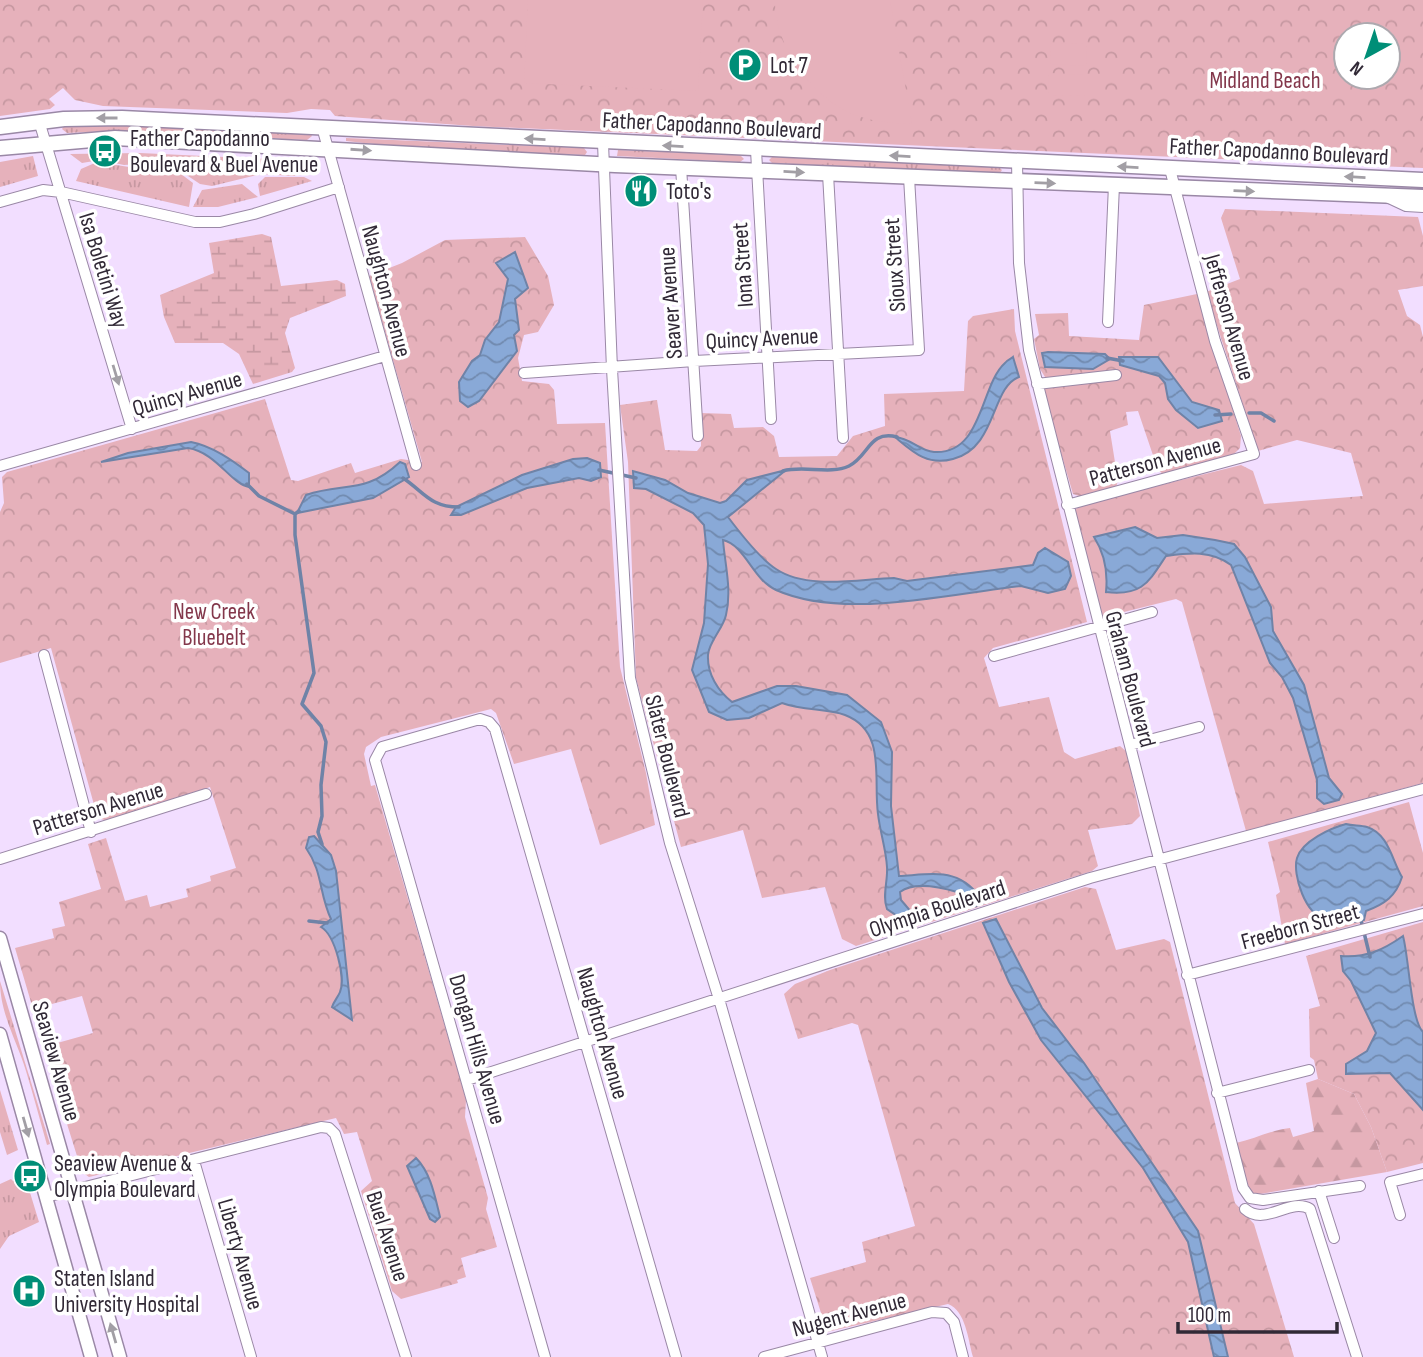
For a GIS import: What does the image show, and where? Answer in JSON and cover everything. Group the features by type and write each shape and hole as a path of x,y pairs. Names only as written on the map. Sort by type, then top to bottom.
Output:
{"main road":[{"name":"Father Capodanno Boulevard","path":"0,127 39,121 104,118 1423,180"},
{"name":"Father Capodanno Boulevard","path":"0,148 44,142 115,138 603,164 1423,197"}],"street":[{"name":"Isa Boletini Way","path":"39,121 132,429"},
{"name":"Naughton Avenue","path":"322,127 416,465"},
{"name":"Slater Boulevard","path":"603,143 618,488 630,678 670,843 719,999 821,1357"},
{"name":"Iona Street","path":"756,150 771,419"},
{"name":"Graham Boulevard","path":"1017,162 1020,276 1029,350 1097,626 1243,1188 1250,1198 1263,1200 1319,1191"},
{"name":"Seaver Avenue","path":"681,167 698,436"},
{"name":"Jefferson Avenue","path":"1170,169 1215,341 1254,454"},
{"path":"1175,188 1188,170"},
{"path":"828,174 843,439"},
{"name":"Sioux Street","path":"909,177 919,351"},
{"path":"1108,322 1114,185"},
{"path":"0,202 43,190 195,222 220,222 339,187"},
{"name":"Father Capodanno Boulevard","path":"1385,196 1406,206 1423,207"},
{"name":"Quincy Avenue","path":"524,373 612,369 694,361 919,351"},
{"name":"Quincy Avenue","path":"0,466 385,356"},
{"path":"1037,384 1116,375"},
{"name":"Patterson Avenue","path":"1067,505 1254,454"},
{"path":"994,656 1152,612"},
{"path":"44,655 91,832"},
{"name":"Dongan Hills Avenue","path":"489,722 480,719 382,747 375,760 545,1357"},
{"name":"Naughton Avenue","path":"489,722 495,729 676,1357"},
{"path":"1130,745 1199,727"},
{"name":"Olympia Boulevard","path":"467,1080 1090,878 1423,789"},
{"name":"Patterson Avenue","path":"0,859 206,794"},
{"name":"Freeborn Street","path":"1187,975 1423,914"},
{"name":"Seaview Avenue","path":"0,938 120,1357"},
{"name":"Seaview Avenue","path":"0,1034 91,1357"},
{"path":"1217,1093 1309,1070"},
{"name":"Buel Avenue","path":"194,1161 321,1127 329,1128 335,1134 406,1357"},
{"path":"47,1197 194,1161"},
{"name":"Liberty Avenue","path":"194,1161 251,1357"},
{"path":"1400,1214 1390,1182 1423,1174"},
{"path":"1334,1238 1319,1191 1360,1186"},
{"path":"1245,1209 1261,1216 1307,1207 1312,1213 1357,1357"},
{"name":"Nugent Avenue","path":"764,1357 932,1312 946,1313 954,1322 963,1357"}],"green space":[{"name":"Midland Beach","path":"0,0 1423,0 1423,168 473,126 335,116 330,110 311,109 287,113 103,106 75,100 63,88 49,99 55,105 50,109 0,116"},
{"path":"528,0 703,0 698,91 524,83"},
{"path":"775,0 890,0 912,124 864,118 842,109 826,98 812,85 789,53 776,18"},
{"path":"1051,43 1087,44 1086,66 1050,64"},
{"path":"1049,73 1085,75 1085,96 1048,95"},
{"path":"97,124 312,136 307,140 108,131 67,133 62,129 64,126"},
{"path":"346,138 584,148 587,152 585,155 435,149 346,141"},
{"path":"618,150 740,155 744,159 740,162 617,156"},
{"path":"140,153 311,161 305,170 294,176 261,174 212,186 200,184 167,162 124,165 100,160 82,163 70,154"},
{"path":"33,156 38,176 0,187 0,162"},
{"path":"772,157 999,167 1002,170 999,174 772,163 769,160"},
{"path":"97,162 129,167 169,165 193,183 189,207 76,181 81,169"},
{"path":"265,177 304,177 312,181 260,196 258,184"},
{"path":"242,184 258,197 218,207 193,207 202,190"},
{"path":"1225,209 1418,217 1423,236 1423,286 1398,290 1407,316 1420,325 1423,337 1423,783 1246,831 1182,602 1176,599 1100,618 1074,510 1085,504 1241,465 1253,471 1264,504 1363,496 1351,453 1297,440 1258,451 1206,292 1240,279 1221,218"},
{"path":"262,234 271,237 281,286 337,280 345,284 346,296 290,318 285,333 295,368 292,372 253,384 239,354 223,343 175,343 164,317 160,295 214,273 209,243"},
{"name":"New Creek Bluebelt","path":"525,237 548,276 554,305 538,332 524,335 518,358 522,381 549,384 554,390 557,424 605,423 620,667 646,773 655,825 600,845 571,749 514,764 496,713 491,709 381,737 366,747 364,754 371,786 375,785 466,1100 465,1117 488,1198 486,1209 497,1247 461,1258 466,1277 457,1280 458,1283 401,1299 392,1291 361,1191 372,1181 357,1132 344,1134 336,1118 89,1177 82,1172 43,1047 93,1033 82,996 33,1009 15,948 54,938 52,929 65,926 59,902 101,889 88,844 106,838 125,901 147,895 150,907 188,897 186,889 211,881 210,876 236,868 210,787 108,821 101,819 96,812 51,648 0,663 0,512 4,503 2,477 7,472 265,399 291,480 298,481 351,463 355,473 401,459 422,462 369,276 402,263 445,240"},
{"path":"1197,294 1241,436 1240,448 1232,456 1163,474 1158,470 1138,411 1126,412 1128,425 1110,431 1118,481 1116,487 1082,497 1073,494 1043,391 1050,385 1113,380 1120,372 1053,379 1045,377 1040,369 1034,339 1039,335 1035,314 1068,313 1069,336 1139,340 1144,305"},
{"path":"1014,309 1015,331 1087,622 993,648 984,658 999,707 1049,697 1064,752 1075,759 1120,746 1127,752 1140,816 1132,824 1088,830 1098,866 1092,871 856,946 842,939 825,887 762,898 743,830 681,847 636,678 628,462 620,405 657,400 665,450 697,451 701,446 701,413 731,414 734,428 763,427 774,436 779,457 837,456 853,436 885,426 884,394 964,391 968,321 973,316"},
{"path":"1409,802 1423,853 1423,906 1285,944 1276,895 1280,892 1268,842"},
{"path":"1085,887 1096,889 1116,950 1164,939 1170,942 1235,1203 1254,1224 1294,1357 973,1357 963,1319 948,1304 827,1332 810,1278 866,1262 862,1242 915,1226 858,1025 852,1023 798,1039 784,994 795,984 830,970"},
{"path":"1423,922 1423,1163 1387,1172 1371,1127 1354,1094 1318,1079 1314,1060 1310,1057 1309,1009 1320,1006 1306,956"},
{"path":"0,981 50,1144 47,1145 26,1071 6,1016"},
{"path":"1318,1079 1354,1094 1371,1127 1387,1172 1254,1195 1246,1186 1236,1143 1283,1129 1290,1128 1293,1137 1314,1131 1306,1083"},
{"path":"0,1090 18,1150 7,1155 0,1132"},
{"path":"24,1173 39,1222 9,1236 0,1249 0,1184 11,1179 13,1181"}],"water":[{"path":"515,252 528,288 515,299 519,330 514,335 517,351 479,401 468,407 460,401 459,382 472,361 480,355 485,340 499,322 508,279 496,263"},
{"path":"1042,353 1105,354 1110,359 1093,369 1045,367"},
{"path":"1013,357 1019,377 1003,392 986,431 967,453 953,459 936,461 914,452 895,437 934,452 950,450 962,442 971,431 997,373"},
{"path":"1119,357 1158,357 1192,402 1219,410 1222,421 1198,428 1176,410 1168,399 1165,383 1159,376 1120,365"},
{"path":"191,442 214,450 249,473 249,487 236,481 207,456 188,448 101,462 128,453"},
{"path":"587,458 600,463 601,477 591,481 579,478 527,488 461,515 451,515 456,507 522,475 573,459"},
{"path":"400,462 405,464 409,477 373,498 297,513 306,495 365,484"},
{"path":"786,470 728,517 763,558 789,575 818,581 894,578 907,581 1033,565 1038,553 1045,548 1068,562 1071,576 1065,589 1048,593 1021,586 897,602 832,603 803,599 776,590 761,579 731,543 723,540 728,606 708,655 711,675 722,693 732,702 777,686 796,686 847,695 881,722 892,752 891,806 899,876 936,874 957,878 976,891 984,903 970,908 957,892 920,886 900,892 901,900 918,920 912,926 887,909 887,867 878,814 873,744 858,722 838,713 782,703 749,718 727,720 709,712 692,670 704,623 708,564 704,525 693,513 646,489 634,488 633,471 665,480 688,493 720,503 726,501 747,480"},
{"path":"1135,527 1157,538 1183,535 1234,544 1245,557 1271,607 1273,631 1304,685 1329,778 1342,794 1339,800 1324,804 1317,798 1317,780 1293,698 1282,677 1270,663 1231,565 1208,555 1166,556 1143,586 1128,592 1106,592 1105,563 1094,537"},
{"path":"1346,824 1367,827 1380,836 1402,877 1389,898 1366,911 1364,920 1354,922 1348,916 1326,919 1312,911 1302,894 1296,865 1300,852 1311,841"},
{"path":"314,836 331,855 336,871 352,1020 332,1007 340,992 342,977 335,947 321,927 331,919 318,874 306,848 309,837"},
{"path":"996,919 1042,1008 1084,1063 1198,1231 1228,1357 1214,1357 1188,1242 1143,1168 1041,1040 1009,982 983,923"},
{"path":"1403,936 1413,1003 1423,1032 1423,1110 1390,1073 1346,1074 1346,1064 1367,1051 1376,1033 1351,981 1343,971 1341,956 1374,952"},
{"path":"416,1158 429,1178 434,1193 440,1217 435,1222 430,1219 407,1166"}],"waterway":[{"path":"1107,358 1123,361"},
{"path":"1249,413 1261,413 1274,421"},
{"path":"1215,415 1231,414"},
{"path":"783,471 842,469 856,462 880,437 897,437"},
{"path":"599,470 636,478"},
{"path":"403,478 434,502 459,507"},
{"path":"247,484 259,496 295,514"},
{"path":"299,511 295,514 295,535 314,673 302,704 321,726 326,742 321,785 322,816 318,832 322,844"},
{"path":"1360,916 1370,957"},
{"path":"309,921 327,923"}],"place":[{"name":"Lot 7","path":"745,65"},
{"name":"Father Capodanno Boulevard & Buel Avenue","path":"105,151"},
{"name":"Toto's","path":"641,191"},
{"name":"Seaview Avenue & Olympia Boulevard","path":"30,1176"},
{"name":"Staten Island University Hospital","path":"29,1291"}]}
